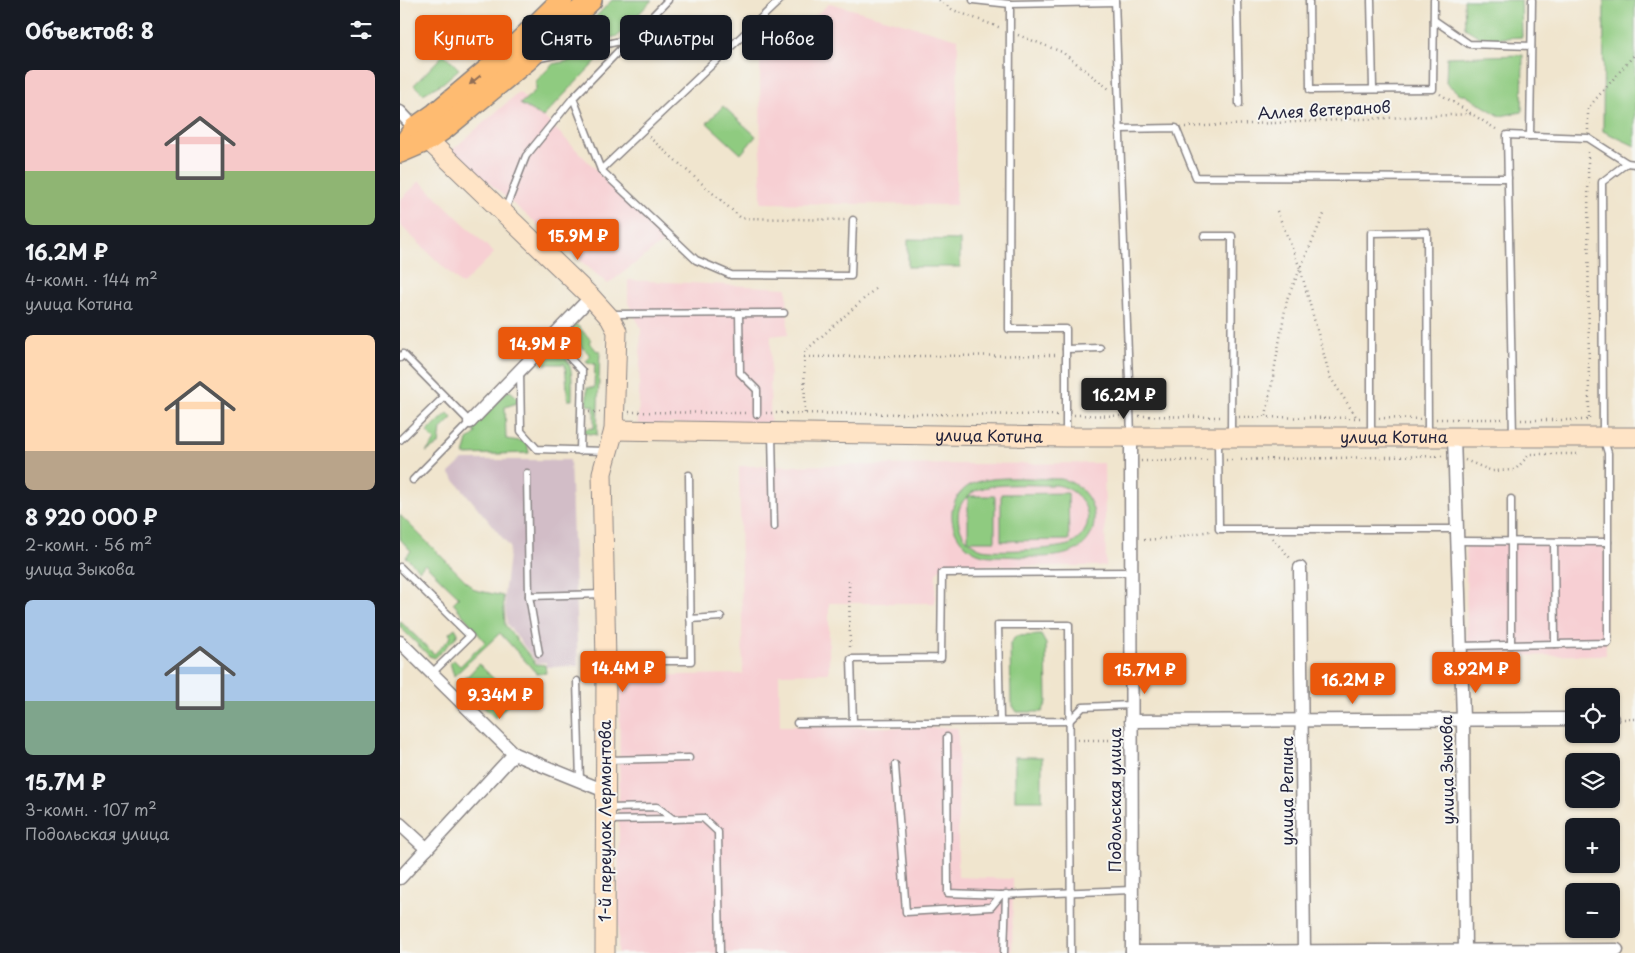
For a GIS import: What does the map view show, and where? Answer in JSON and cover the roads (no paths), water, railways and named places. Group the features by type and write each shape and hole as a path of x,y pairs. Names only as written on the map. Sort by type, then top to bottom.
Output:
{"main road":[{"path":"400,151 421,134 562,0"},
{"path":"575,15 591,0"},
{"path":"421,134 445,128 526,60"}],"street":[{"path":"400,112 421,134"},
{"name":"1-й переулок Лермонтова","path":"421,134 591,297 617,330 614,430 602,474 606,661 605,953"},
{"path":"470,422 591,297"},
{"name":"улица Котина","path":"614,430 1066,437 1225,437 1371,427 1428,428 1454,437 1513,428 1606,445 1635,436"},
{"name":"Подольская улица","path":"1131,437 1132,952"},
{"name":"улица Зыкова","path":"1454,437 1462,719 1465,951"},
{"name":"улица Репина","path":"1300,568 1304,951"},
{"path":"400,642 514,754 580,781 605,806"},
{"path":"1132,721 1565,719"},
{"path":"400,878 514,754"},
{"path":"400,824 427,849"},
{"path":"1132,952 1618,950"}],"lane":[{"path":"653,15 668,0"},
{"path":"601,170 780,0"},
{"path":"973,0 1010,4 1115,1 1131,437"},
{"path":"1237,0 1239,104"},
{"path":"1309,0 1310,90 1433,89 1434,0"},
{"path":"1371,0 1373,88"},
{"path":"1530,136 1532,0"},
{"path":"1010,4 1008,31 1009,329 1066,329 1066,437"},
{"path":"1434,20 1470,44 1531,46"},
{"path":"504,214 526,156 572,98 620,49"},
{"path":"572,98 601,170 696,260 731,275 851,276 853,220"},
{"path":"1119,129 1176,128 1196,177 1508,178"},
{"path":"1513,428 1507,135 1588,138 1627,163 1635,164"},
{"path":"1460,646 1608,643 1602,182 1627,163"},
{"path":"1371,427 1371,233 1427,232 1428,428"},
{"path":"1204,236 1232,236 1232,417 1218,460 1219,529 1457,535 1554,543 1608,542"},
{"path":"739,313 740,373 757,390 757,414"},
{"path":"606,314 784,313"},
{"path":"551,338 582,371 580,451"},
{"path":"1066,352 1100,348"},
{"path":"400,358 404,354 470,422 413,480"},
{"path":"520,370 521,431 537,449 609,451"},
{"path":"400,440 444,397"},
{"path":"772,433 774,527"},
{"path":"527,473 529,596 538,653"},
{"path":"606,661 690,661 689,475"},
{"path":"1511,645 1512,499"},
{"path":"1554,543 1555,644"},
{"path":"400,567 470,636 432,673"},
{"path":"853,722 851,660 941,658 942,573 1131,572"},
{"path":"529,596 605,594"},
{"path":"690,618 721,617"},
{"path":"1000,721 998,625 1069,625 1071,953"},
{"path":"577,681 580,781"},
{"path":"797,722 1070,721 1083,707 1132,705"},
{"path":"947,737 948,893 1004,894 1071,890 1132,890"},
{"path":"606,760 689,758"},
{"path":"895,766 906,912 991,907 1004,894"},
{"path":"605,806 673,819 703,818 718,832 720,953"},
{"path":"605,806 656,807 673,819"},
{"path":"1004,894 1004,953"}]}
